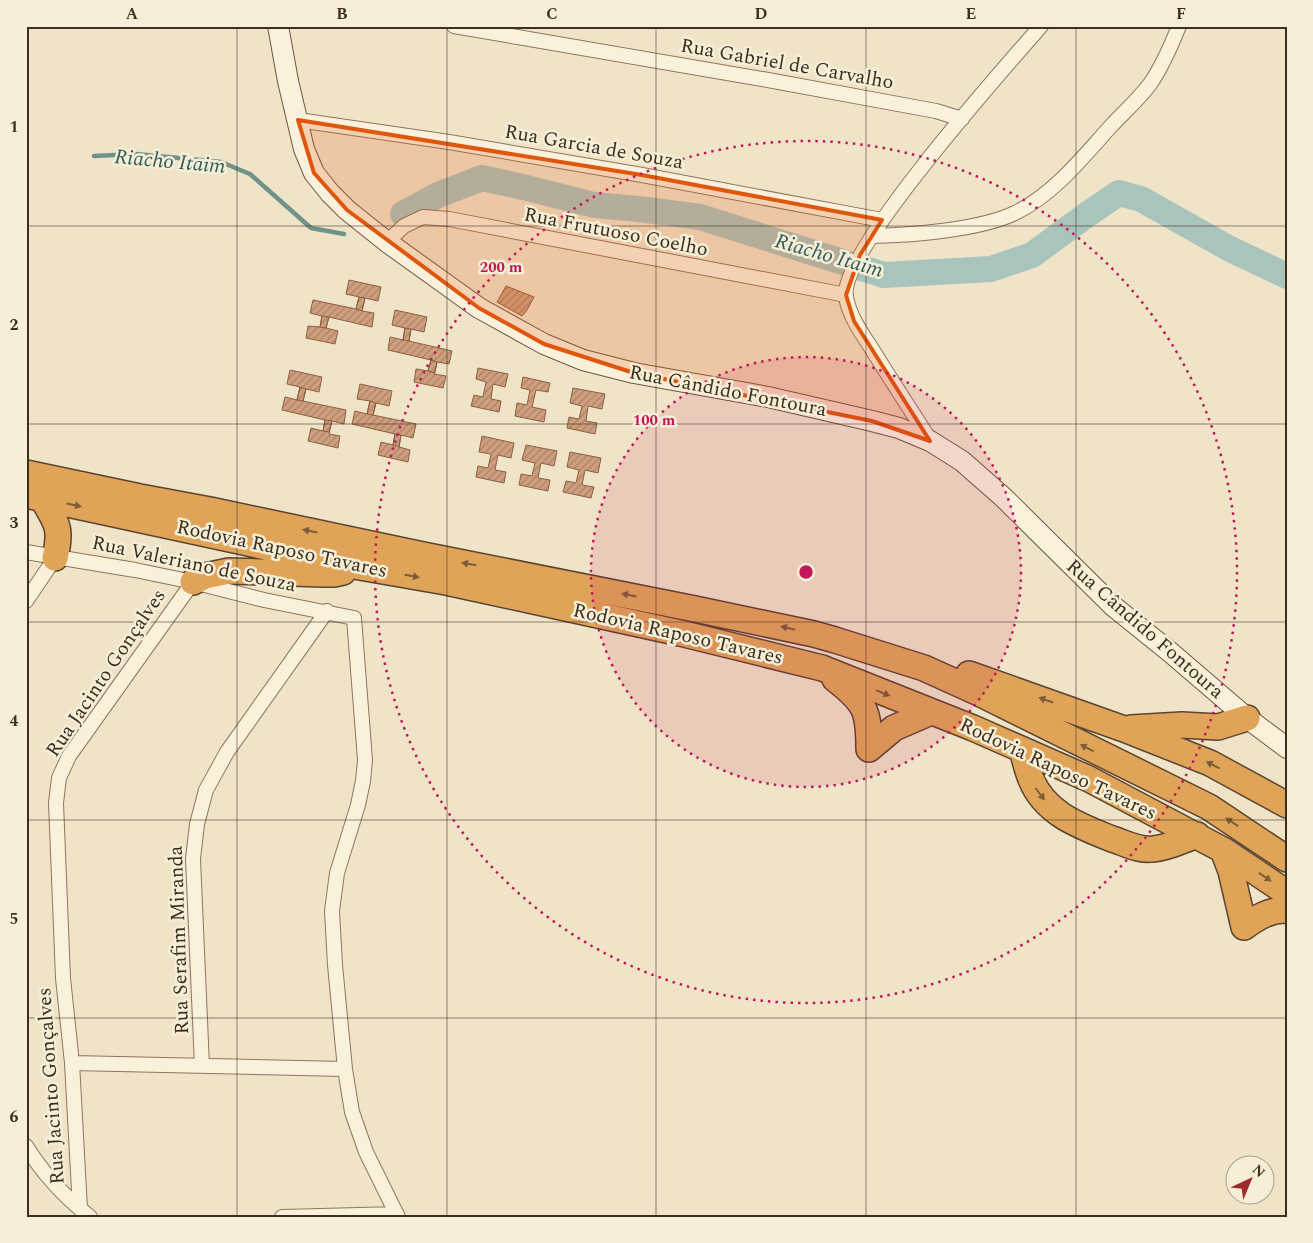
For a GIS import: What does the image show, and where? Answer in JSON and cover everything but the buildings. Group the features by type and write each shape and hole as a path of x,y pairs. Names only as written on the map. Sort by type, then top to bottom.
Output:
{"highway":[{"name":"Rodovia Raposo Tavares","path":"26,473 821,636 924,668 977,692 1209,807 1287,859"},
{"path":"34,497 58,531 59,540 55,558"},
{"name":"Rodovia Raposo Tavares","path":"34,497 354,566 446,582 680,633 822,668 973,728 1089,779 1196,834 1287,893"},
{"path":"193,582 206,576 229,571 334,574 354,566"},
{"path":"822,668 852,692 861,704 868,718 869,749 894,728 931,712"},
{"path":"924,668 957,671 975,675 1124,728 1210,763 1287,805"},
{"path":"1124,728 1182,725 1218,726 1247,718"},
{"path":"1022,750 1030,778 1039,793 1058,814 1089,830 1137,848 1152,850 1196,834"},
{"path":"1223,850 1231,871 1244,927 1267,913 1287,910"}],"main road":[{"name":"Rua Cândido Fontoura","path":"278,26 288,81 304,149 314,172 330,194 347,210 387,242 479,308 544,344 583,360 634,373 872,420 899,428 930,441 962,461 1004,498 1113,606 1247,718 1287,748"}],"street":[{"name":"Rua Gabriel de Carvalho","path":"454,26 768,80 936,111 962,119"},
{"path":"930,441 854,321 846,296 849,281 860,256 882,220 906,187 1041,26"},
{"path":"873,236 898,236 993,221 1016,212 1044,194 1069,172 1150,84 1170,48 1179,26"},
{"name":"Rua Garcia de Souza","path":"298,120 449,142 642,175 882,220"},
{"name":"Rua Frutuoso Coelho","path":"387,242 404,226 423,217 449,219 846,296"},
{"name":"Rua Valeriano de Souza","path":"26,552 102,564 193,582 264,600 353,617 365,760 358,805 343,849 337,874 332,912 346,1069"},
{"path":"26,601 55,558"},
{"name":"Rua Jacinto Gonçalves","path":"85,1213 63,978 56,803 59,778 69,756 193,582"},
{"name":"Rua Serafim Miranda","path":"202,1066 193,859 197,824 206,790 227,752 326,611"},
{"path":"72,1063 346,1069 352,1112 366,1152 398,1215 282,1217"},
{"path":"26,1146 35,1161 55,1186 85,1213"}],"highlighted area":[{"path":"298,120 642,175 882,220 860,255 846,295 854,321 930,441 872,421 634,373 544,344 479,308 347,210 314,173"}],"waterway":[{"name":"Riacho Itaim","path":"94,156 136,154 221,162 250,174 311,228 344,234"},
{"name":"Riacho Itaim","path":"403,214 438,195 482,178 594,205 700,217 884,275 991,269 1032,255 1119,193 1141,199 1230,249 1287,276"}]}
